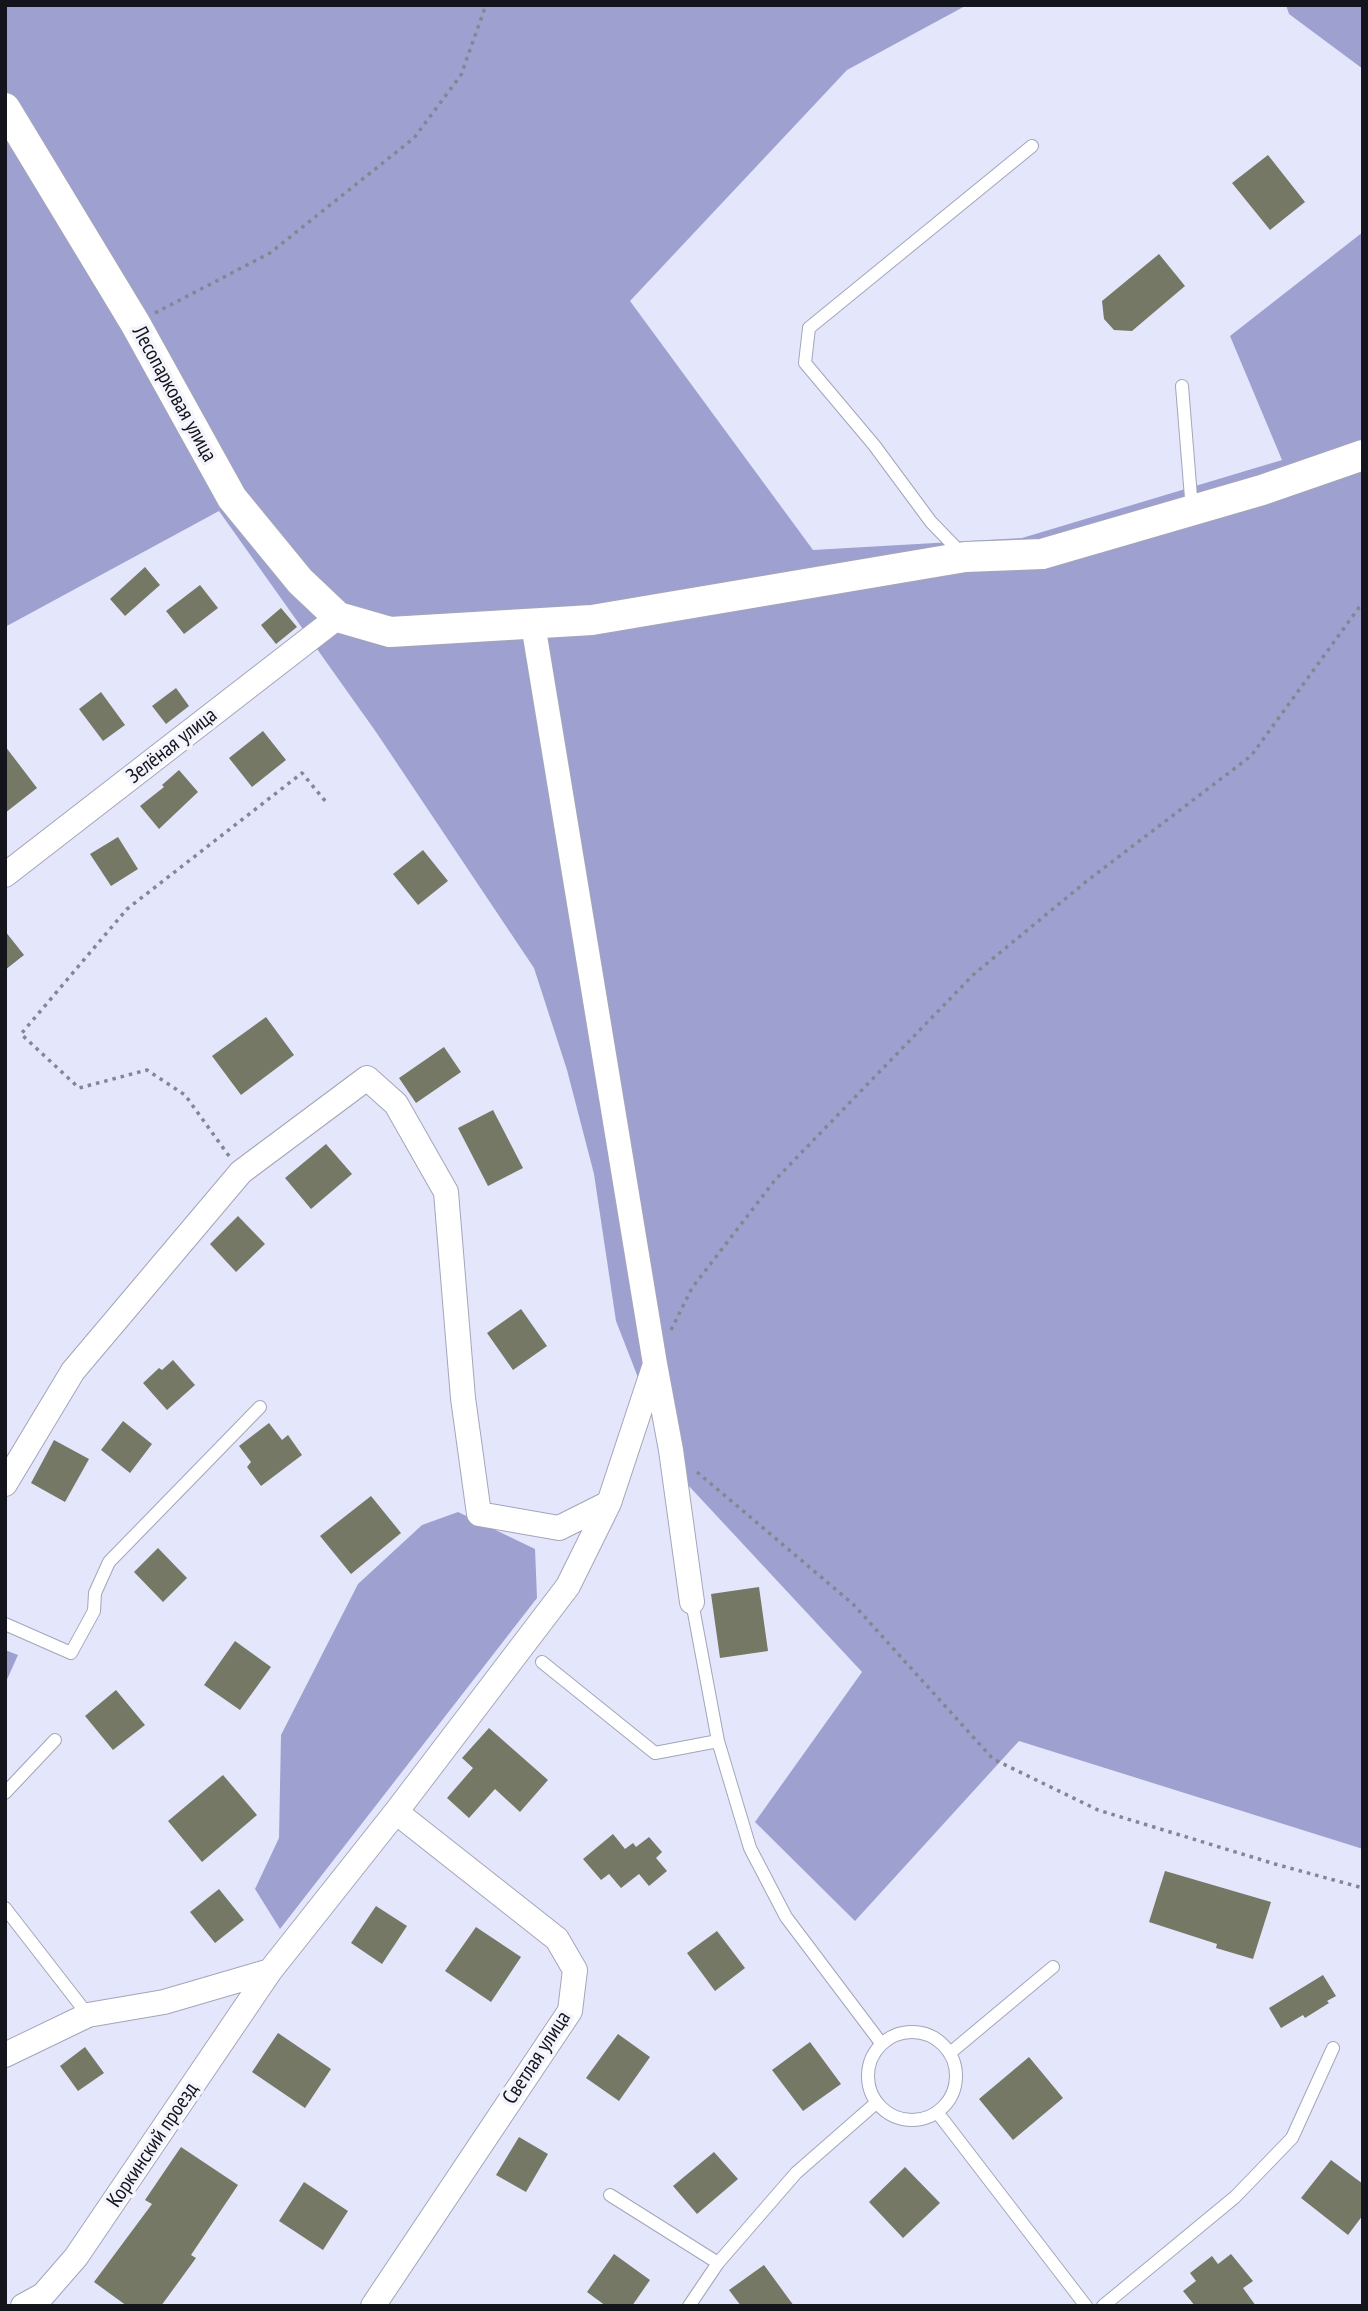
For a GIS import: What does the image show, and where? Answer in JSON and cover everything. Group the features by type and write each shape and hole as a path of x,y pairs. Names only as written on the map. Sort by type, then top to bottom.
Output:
{"street":[{"name":"Лесопарковая улица","path":"5,108 135,323 232,498 299,581 338,617 390,632 592,620 965,557 1042,554 1262,490 1363,456"},
{"name":"Зелёная улица","path":"5,875 338,617"},
{"path":"533,624 671,1450 692,1602"},
{"path":"5,1484 73,1371 241,1172 367,1079 396,1104 446,1192 463,1398 479,1514 559,1528 609,1503"},
{"name":"Коркинский проезд","path":"23,2306 43,2295 76,2258 270,1971 568,1586 609,1503 655,1364"},
{"name":"Светлая улица","path":"373,2306 570,2011 575,1970 557,1939 396,1811"},
{"path":"5,2055 89,2014 164,2002 270,1971"}],"lane":[{"path":"965,557 932,522 874,445 805,363 809,328 1032,146"},
{"path":"1182,386 1192,510"},
{"path":"5,1624 71,1653 94,1611 95,1593 108,1562 260,1407"},
{"path":"692,1602 718,1741 750,1848 786,1916 881,2043"},
{"path":"542,1662 654,1753 718,1741"},
{"path":"5,1793 55,1740"},
{"path":"5,1908 89,2014"},
{"path":"950,2053 1053,1967"},
{"path":"918,2031 931,2035 942,2043 955,2065 956,2079 947,2103 925,2118 912,2120 898,2118 876,2103 867,2079 868,2066 881,2043 892,2036 918,2031"},
{"path":"1103,2306 1234,2197 1292,2138 1333,2048"},
{"path":"689,2306 718,2263 796,2173 876,2103"},
{"path":"937,2112 1086,2306"},
{"path":"610,2195 718,2263"}],"path":[{"path":"135,323 270,253 414,138 461,75 486,5"},
{"path":"655,1364 692,1289 775,1180 974,975 1088,880 1251,756 1363,602"},
{"path":"241,1172 185,1095 147,1070 79,1088 21,1034 127,909 302,774 326,802"},
{"path":"671,1450 853,1604 993,1759 1098,1810 1363,1888"}],"shaded area":[{"path":"5,5 967,5 847,70 630,301 813,550 1022,538 1282,460 1230,336 1363,232 1363,1849 1019,1741 855,1921 755,1822 862,1672 674,1470 616,1321 594,1174 567,1070 534,968 376,732 219,511 5,627"},
{"path":"1286,5 1363,5 1363,69 1289,14"},
{"path":"458,1512 535,1549 537,1598 280,1929 255,1889 279,1838 281,1735 358,1584 422,1525"},
{"path":"5,1650 18,1655 5,1684"}],"building":[{"path":"1268,155 1305,202 1270,230 1232,183"},
{"path":"1159,254 1185,286 1132,331 1114,330 1104,319 1102,301"},
{"path":"145,567 160,585 125,616 110,599"},
{"path":"200,585 218,608 184,634 166,611"},
{"path":"281,608 297,627 276,644 261,625"},
{"path":"176,688 189,706 166,724 152,706"},
{"path":"101,692 125,725 103,741 79,709"},
{"path":"263,731 286,760 252,787 229,758"},
{"path":"5,746 37,788 5,813"},
{"path":"179,770 198,792 159,829 140,806 164,787 162,785"},
{"path":"118,837 138,869 111,886 90,854"},
{"path":"423,850 448,881 418,905 393,874"},
{"path":"5,931 24,955 5,970"},
{"path":"266,1017 294,1055 241,1095 212,1056"},
{"path":"444,1047 461,1072 416,1103 399,1078"},
{"path":"493,1110 523,1168 488,1186 458,1128"},
{"path":"326,1144 352,1174 311,1209 285,1178"},
{"path":"238,1216 265,1244 236,1272 210,1244"},
{"path":"521,1309 547,1346 513,1370 487,1333"},
{"path":"173,1360 195,1385 167,1410 143,1383 159,1368 162,1370"},
{"path":"123,1421 152,1444 130,1473 101,1450"},
{"path":"269,1423 282,1440 288,1435 302,1455 261,1486 247,1467 251,1462 239,1446"},
{"path":"54,1440 89,1459 65,1502 31,1483"},
{"path":"371,1496 401,1533 351,1574 320,1536"},
{"path":"158,1548 187,1578 163,1602 134,1572"},
{"path":"759,1587 768,1651 720,1658 711,1594"},
{"path":"235,1641 271,1667 240,1710 204,1685"},
{"path":"116,1690 145,1725 113,1750 85,1716"},
{"path":"489,1728 548,1780 520,1812 495,1789 469,1818 447,1798 473,1768 462,1758"},
{"path":"223,1775 257,1815 202,1862 168,1821"},
{"path":"613,1834 625,1849 633,1843 636,1847 649,1837 662,1852 656,1858 667,1871 649,1886 639,1874 621,1888 609,1874 601,1880 583,1859"},
{"path":"1165,1871 1271,1902 1253,1959 1149,1922"},
{"path":"219,1889 244,1920 215,1943 190,1912"},
{"path":"376,1906 407,1926 382,1964 351,1943"},
{"path":"476,1927 521,1957 491,2002 445,1971"},
{"path":"717,1931 745,1968 715,1991 687,1953"},
{"path":"1323,1975 1336,1996 1305,2018 1303,2015 1281,2028 1269,2008"},
{"path":"278,2033 331,2069 305,2108 252,2072"},
{"path":"618,2034 650,2057 619,2101 586,2078"},
{"path":"810,2042 841,2084 803,2111 772,2070"},
{"path":"85,2047 104,2073 78,2091 60,2066"},
{"path":"1029,2057 1063,2098 1013,2140 979,2099"},
{"path":"519,2137 548,2154 526,2192 496,2175"},
{"path":"181,2147 238,2185 191,2255 196,2258 161,2306 127,2306 94,2282 152,2204 145,2200"},
{"path":"714,2152 738,2179 697,2214 673,2186"},
{"path":"1331,2160 1363,2184 1363,2215 1348,2235 1301,2198"},
{"path":"905,2167 940,2203 903,2238 869,2202"},
{"path":"304,2182 348,2211 323,2250 279,2221"},
{"path":"614,2254 650,2280 632,2306 606,2306 587,2292"},
{"path":"1231,2254 1253,2281 1243,2288 1256,2306 1195,2306 1183,2291 1196,2281 1190,2273 1212,2256 1218,2264"},
{"path":"764,2265 794,2306 741,2306 729,2290"}]}
